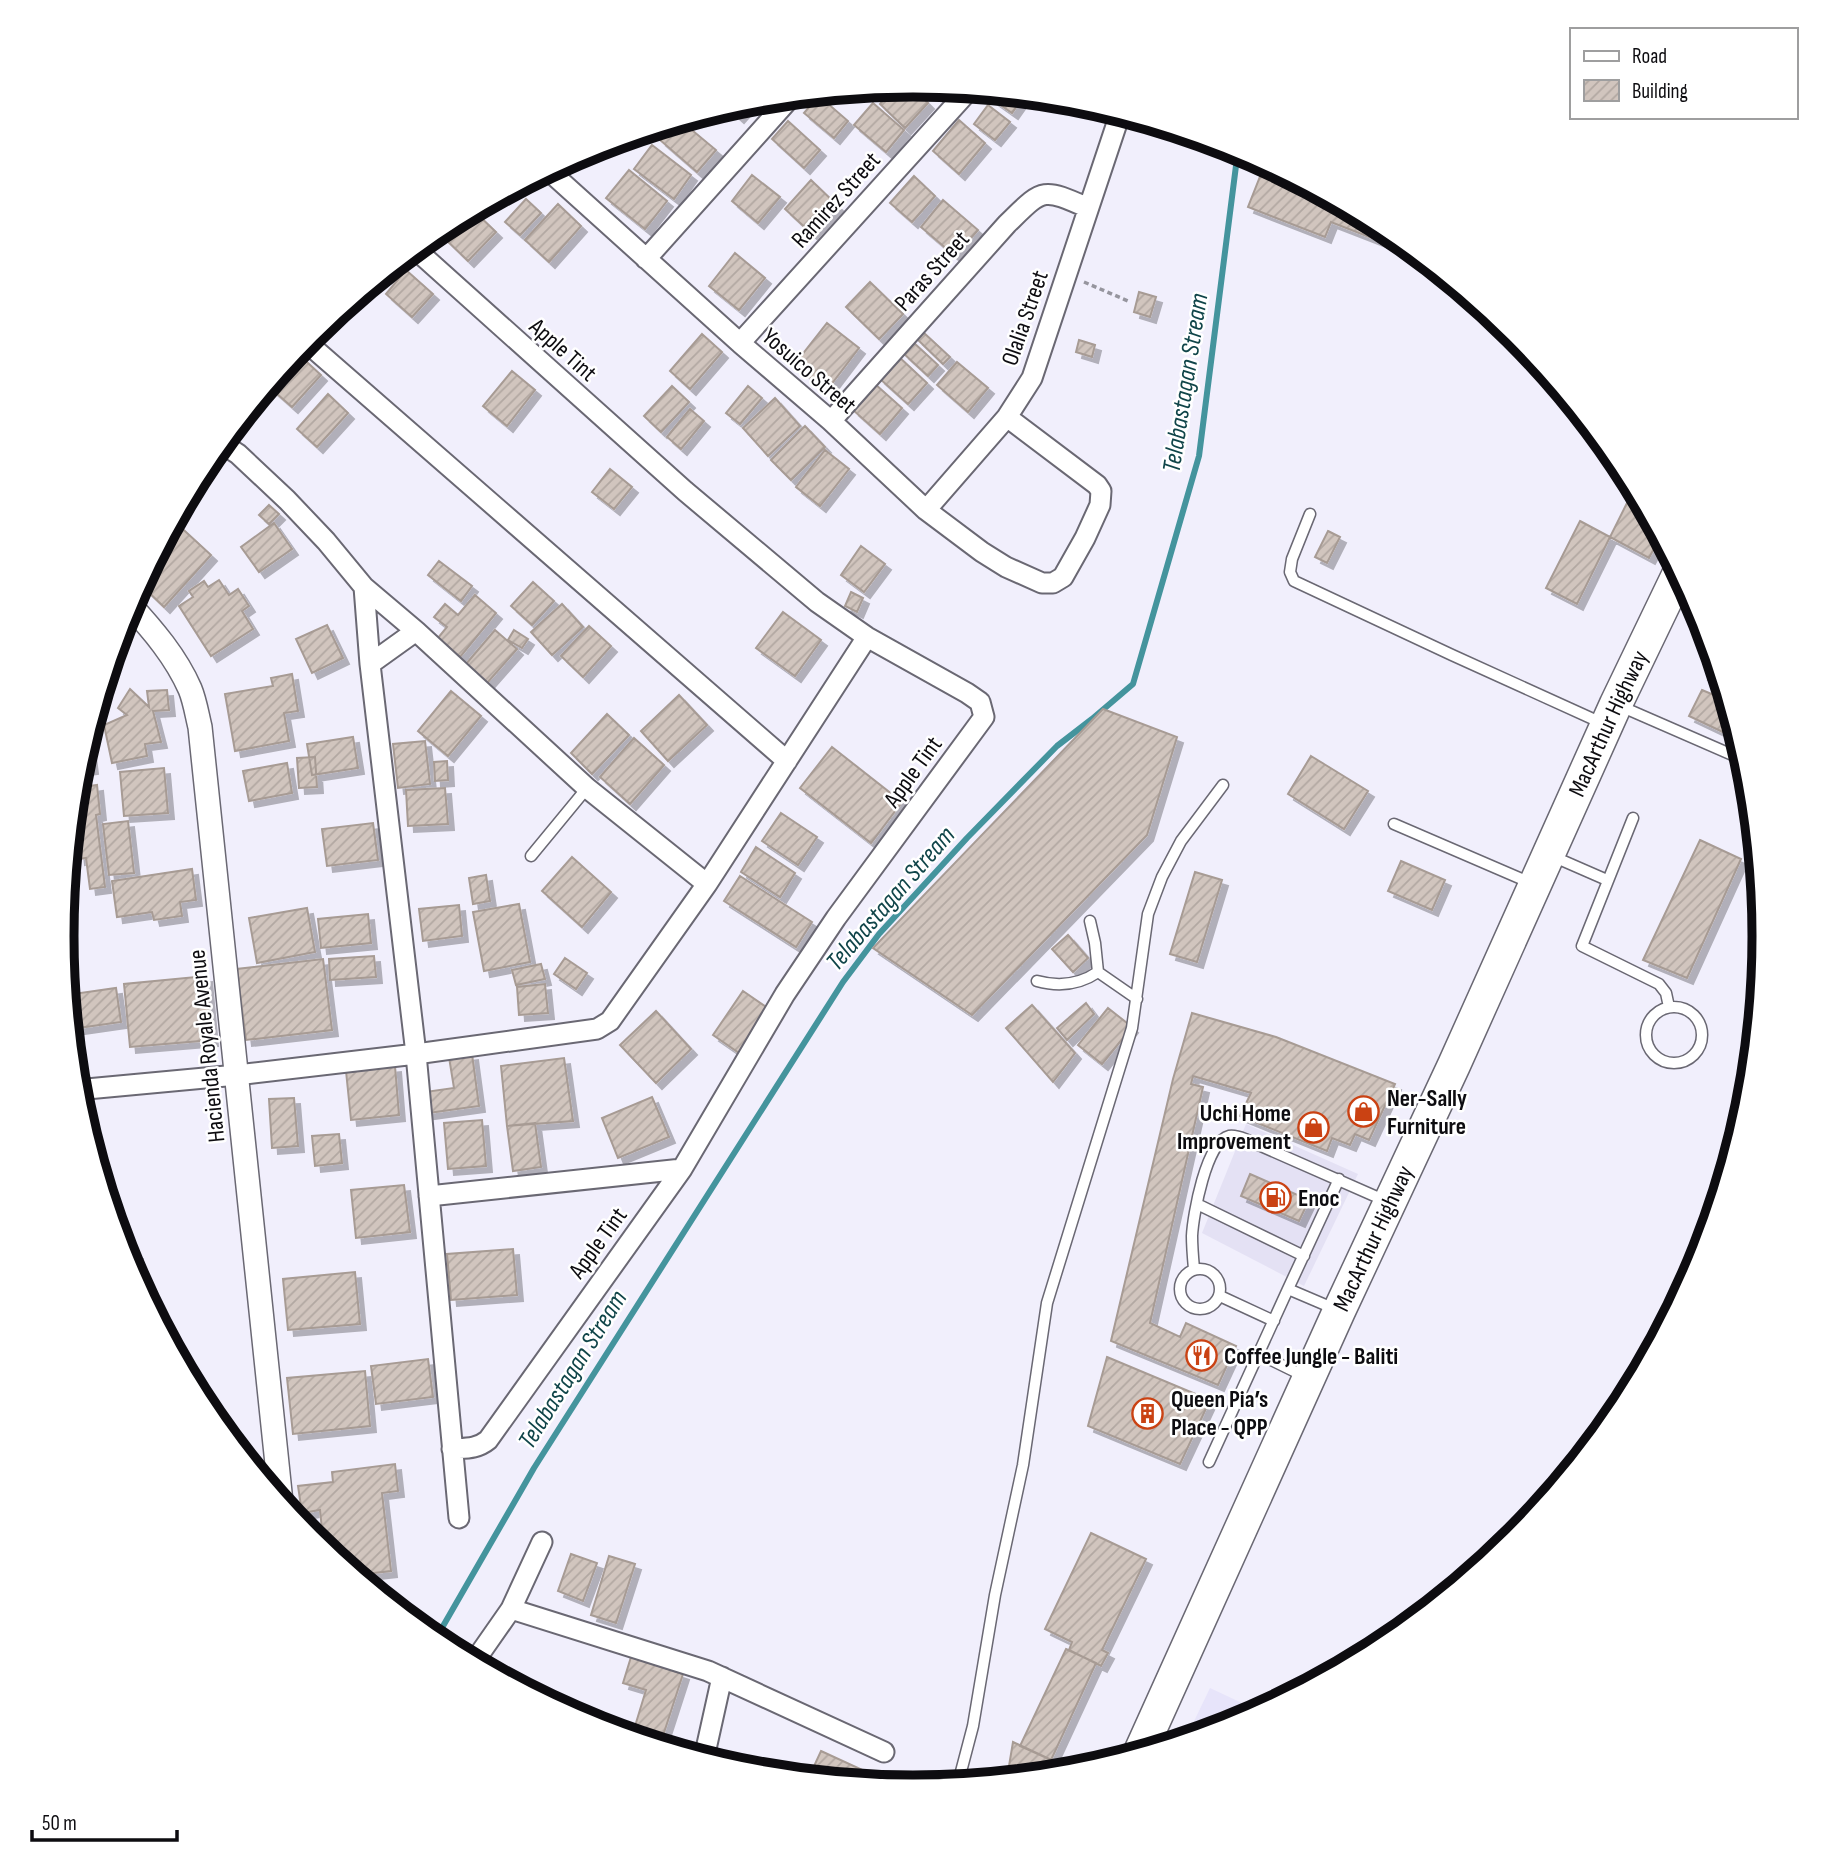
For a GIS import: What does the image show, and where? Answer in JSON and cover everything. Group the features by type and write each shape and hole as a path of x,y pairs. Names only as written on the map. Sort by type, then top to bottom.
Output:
{"highway":[{"name":"MacArthur Highway","path":"1145,1741 1611,715 1674,584"}],"street":[{"name":"Ramirez Street","path":"740,344 961,99"},
{"path":"646,259 782,108"},
{"name":"Olalia Street","path":"926,510 1007,417 1032,378 1117,123"},
{"name":"Yosuico Street","path":"560,175 646,259 831,421 926,510 1006,567 1042,583 1053,583 1063,577 1085,538 1100,505 1101,491 1097,485 1007,417"},
{"name":"Paras Street","path":"831,421 1007,224 1035,197 1045,194 1060,197 1088,208"},
{"name":"Apple Tint","path":"422,255 722,523 817,602 867,637 967,693 980,702 984,717 836,918 802,969 682,1169 488,1440 473,1448 452,1449"},
{"path":"314,349 787,761"},
{"path":"230,449 288,500 364,587 416,631 587,788 707,884"},
{"path":"364,587 370,664 416,1054 458,1518"},
{"name":"Hacienda Royale Avenue","path":"138,614 163,643 191,691 201,740 279,1486"},
{"path":"370,664 416,631"},
{"path":"88,1089 416,1054 597,1029 610,1021 707,884 867,637"},
{"path":"429,1196 682,1169"},
{"path":"479,1655 511,1609 542,1542"},
{"path":"511,1609 708,1671 884,1752"},
{"path":"706,1749 722,1677"}],"lane":[{"path":"1310,514 1292,559 1290,572 1294,581 1452,656 1611,715 1731,756"},
{"path":"961,1773 973,1726 995,1595 1023,1465 1047,1303 1132,1028 1148,914 1162,877 1181,841 1223,785"},
{"path":"531,856 587,788"},
{"path":"1633,818 1582,946 1659,984 1666,993 1669,1007"},
{"path":"1394,824 1535,885"},
{"path":"1548,854 1607,880"},
{"path":"1090,921 1098,972 1137,999"},
{"path":"1037,981 1049,985 1076,983 1098,972"},
{"path":"1669,1007 1687,1009 1700,1022 1702,1031 1699,1049 1685,1061 1676,1063 1658,1058 1647,1043 1648,1024 1660,1010 1669,1007"},
{"path":"1194,1269 1192,1235 1203,1180 1216,1147 1228,1136 1245,1139 1390,1203"},
{"path":"1209,1462 1339,1179"},
{"path":"1197,1204 1304,1256"},
{"path":"1200,1268 1213,1273 1220,1283 1220,1296 1211,1307 1197,1310 1181,1298 1180,1284 1194,1269 1200,1268"},
{"path":"1288,1289 1339,1311"},
{"path":"1220,1296 1274,1321"},
{"path":"1259,1354 1309,1378"}],"path":[{"path":"1066,274 1128,301"}],"shaded area":[{"path":"1246,1124 1358,1174 1304,1286 1202,1233"},
{"path":"1210,1688 1247,1705 1234,1711 1192,1727"}],"building":[{"path":"912,97 922,97 928,103 905,128 880,104 885,98"},
{"path":"826,102 848,121 834,138 804,113 813,103"},
{"path":"996,102 1019,104 1012,113"},
{"path":"873,103 904,130 886,152 854,125"},
{"path":"988,105 1010,122 995,140 974,124"},
{"path":"959,120 985,143 959,174 933,151"},
{"path":"788,121 820,150 804,168 772,139"},
{"path":"689,128 716,150 697,172 660,140 664,136"},
{"path":"652,145 691,175 674,199 634,169"},
{"path":"629,170 667,201 645,229 606,198"},
{"path":"1261,174 1332,209 1387,244 1331,222 1325,237 1248,207"},
{"path":"752,175 780,197 758,223 732,201"},
{"path":"914,176 935,196 912,222 890,203"},
{"path":"811,180 837,205 811,233 785,209"},
{"path":"526,199 541,213 520,235 505,222"},
{"path":"943,200 978,230 955,256 921,227"},
{"path":"558,204 581,226 549,262 525,240"},
{"path":"480,217 496,232 468,261 445,239"},
{"path":"735,253 765,278 739,310 709,286"},
{"path":"406,270 433,294 412,317 386,294"},
{"path":"870,282 903,314 879,339 846,307"},
{"path":"1139,292 1156,297 1150,317 1134,312"},
{"path":"827,323 859,348 827,390 794,365"},
{"path":"923,332 950,357 943,364 917,339"},
{"path":"702,334 722,352 690,389 670,371"},
{"path":"1079,340 1095,345 1092,357 1076,352"},
{"path":"913,342 938,365 928,376 903,353"},
{"path":"898,356 927,383 908,404 879,378"},
{"path":"304,359 321,375 292,407 275,392"},
{"path":"957,362 988,388 968,412 937,385"},
{"path":"512,371 535,390 507,426 483,406"},
{"path":"875,384 902,408 880,434 853,410"},
{"path":"672,386 689,402 661,432 644,416"},
{"path":"748,386 762,398 740,424 726,413"},
{"path":"328,394 348,413 317,447 297,429"},
{"path":"775,398 800,426 768,456 743,428"},
{"path":"690,409 704,421 681,449 667,437"},
{"path":"805,426 825,447 791,480 771,460"},
{"path":"825,450 849,469 820,506 796,487"},
{"path":"610,469 632,487 614,509 592,492"},
{"path":"1629,500 1655,547 1649,558 1610,537"},
{"path":"269,505 279,514 269,524 259,515"},
{"path":"1580,521 1610,537 1577,604 1546,588"},
{"path":"274,523 292,549 259,572 241,547"},
{"path":"180,527 211,555 164,607 148,591"},
{"path":"1328,531 1340,537 1327,563 1315,557"},
{"path":"861,546 885,564 864,592 841,575"},
{"path":"439,561 472,586 461,601 428,575"},
{"path":"219,580 229,595 238,589 249,606 242,611 253,629 211,656 179,606 193,597 189,591 204,581 208,587"},
{"path":"533,582 554,601 532,625 511,606"},
{"path":"851,592 863,598 857,612 845,606"},
{"path":"475,595 496,613 460,657 438,638 447,627 434,617 445,604 458,615"},
{"path":"562,604 583,627 552,655 531,632"},
{"path":"783,612 821,640 795,676 756,648"},
{"path":"327,625 343,658 312,673 296,639"},
{"path":"589,626 611,646 583,677 561,656"},
{"path":"495,630 517,649 487,683 466,664"},
{"path":"514,630 528,639 522,648 508,640"},
{"path":"292,674 298,711 284,713 289,741 235,751 225,694 273,686 271,678"},
{"path":"130,689 149,707 147,691 167,690 169,710 153,711 161,742 145,744 147,756 112,763 104,725 127,715 118,708"},
{"path":"1702,690 1716,696 1725,733 1689,716"},
{"path":"451,691 481,716 448,756 418,731"},
{"path":"679,695 707,725 668,761 641,731"},
{"path":"1103,709 1177,737 1147,835 972,1015 873,948"},
{"path":"607,714 629,735 592,774 571,753"},
{"path":"353,737 358,768 312,775 307,744"},
{"path":"634,738 664,765 630,804 600,777"},
{"path":"425,741 430,784 398,788 393,744"},
{"path":"832,747 902,802 871,843 800,788"},
{"path":"1311,756 1368,791 1344,829 1288,794"},
{"path":"315,757 317,787 299,788 297,758"},
{"path":"447,761 448,780 435,781 434,762"},
{"path":"287,763 292,793 249,801 243,771"},
{"path":"164,768 168,813 124,816 120,772"},
{"path":"97,785 100,814 96,815 105,887 90,889 86,858 79,859 88,786"},
{"path":"445,788 448,824 408,826 406,790"},
{"path":"781,813 817,837 798,865 762,841"},
{"path":"128,821 134,873 109,875 103,824"},
{"path":"373,823 378,860 327,866 322,829"},
{"path":"1700,840 1741,859 1687,978 1643,960"},
{"path":"756,847 795,873 780,897 741,872"},
{"path":"572,857 611,892 582,927 542,891"},
{"path":"1401,861 1445,880 1432,910 1388,891"},
{"path":"192,869 196,900 180,902 182,916 154,920 152,912 117,917 112,881"},
{"path":"1195,872 1222,880 1197,962 1170,954"},
{"path":"486,875 490,901 473,904 469,878"},
{"path":"740,876 812,922 796,947 724,901"},
{"path":"519,904 530,962 484,971 473,912"},
{"path":"459,905 462,936 423,941 419,909"},
{"path":"307,908 315,952 257,963 249,918"},
{"path":"368,914 371,943 321,948 318,919"},
{"path":"1068,935 1088,958 1073,972 1052,949"},
{"path":"374,956 376,977 330,980 329,959"},
{"path":"565,958 587,973 576,989 554,974"},
{"path":"323,959 332,1030 246,1040 237,969"},
{"path":"541,964 545,979 516,985 512,970"},
{"path":"206,976 212,1040 130,1047 124,984"},
{"path":"545,984 548,1013 519,1015 517,987"},
{"path":"116,988 121,1022 79,1028 75,994"},
{"path":"743,991 772,1011 742,1055 713,1035"},
{"path":"1086,1003 1094,1014 1067,1040 1057,1028"},
{"path":"1032,1005 1075,1053 1053,1082 1006,1028"},
{"path":"1108,1008 1132,1027 1102,1064 1078,1045"},
{"path":"656,1011 691,1049 656,1083 620,1045"},
{"path":"1192,1013 1276,1037 1395,1084 1369,1140 1355,1134 1350,1145 1332,1138 1327,1151 1240,1116 1251,1093 1193,1076 1191,1084 1203,1087 1150,1323 1180,1337 1186,1323 1236,1346 1218,1385 1111,1341 1173,1079"},
{"path":"472,1054 479,1106 428,1113 425,1092 454,1088 449,1057"},
{"path":"564,1058 573,1121 507,1126 501,1066"},
{"path":"395,1066 399,1115 351,1120 346,1071"},
{"path":"652,1097 669,1137 618,1158 602,1118"},
{"path":"294,1098 298,1146 272,1148 269,1099"},
{"path":"482,1120 486,1166 448,1169 444,1123"},
{"path":"535,1123 541,1167 513,1171 507,1126"},
{"path":"339,1134 342,1163 315,1166 312,1136"},
{"name":"Enoc","path":"1250,1174 1309,1200 1299,1221 1241,1196"},
{"path":"404,1185 410,1232 356,1238 351,1190"},
{"path":"513,1249 517,1295 451,1300 447,1254"},
{"path":"355,1272 360,1324 288,1330 283,1279"},
{"name":"Queen Pia’s Place - QPP","path":"1107,1357 1210,1400 1180,1464 1088,1426"},
{"path":"428,1359 433,1397 376,1404 371,1366"},
{"path":"365,1371 370,1426 293,1434 287,1378"},
{"path":"395,1464 398,1491 382,1493 391,1571 367,1574 322,1532 320,1510 304,1513 302,1510 298,1486 333,1482 332,1472"},
{"path":"1091,1533 1146,1559 1102,1650 1108,1653 1101,1666 1069,1650 1072,1642 1045,1629"},
{"path":"571,1554 597,1563 583,1601 558,1591"},
{"path":"609,1556 635,1564 616,1623 591,1615"},
{"path":"1066,1649 1096,1663 1051,1760 1020,1746"},
{"path":"631,1657 683,1674 663,1736 635,1727 646,1690 623,1683"},
{"path":"1013,1742 1056,1762 1022,1768 1008,1769"},
{"path":"821,1751 869,1773 858,1773 813,1769"}],"waterway":[{"name":"Telabastagan Stream","path":"441,1630 534,1468 843,982 879,934 967,838 1057,746 1133,684 1199,456 1236,162"}],"place":[{"name":"Ner-Sally Furniture","path":"1364,1112"},
{"name":"Uchi Home Improvement","path":"1314,1127"},
{"name":"Enoc","path":"1275,1198"},
{"name":"Coffee Jungle - Baliti","path":"1201,1356"},
{"name":"Queen Pia’s Place - QPP","path":"1148,1413"}]}
